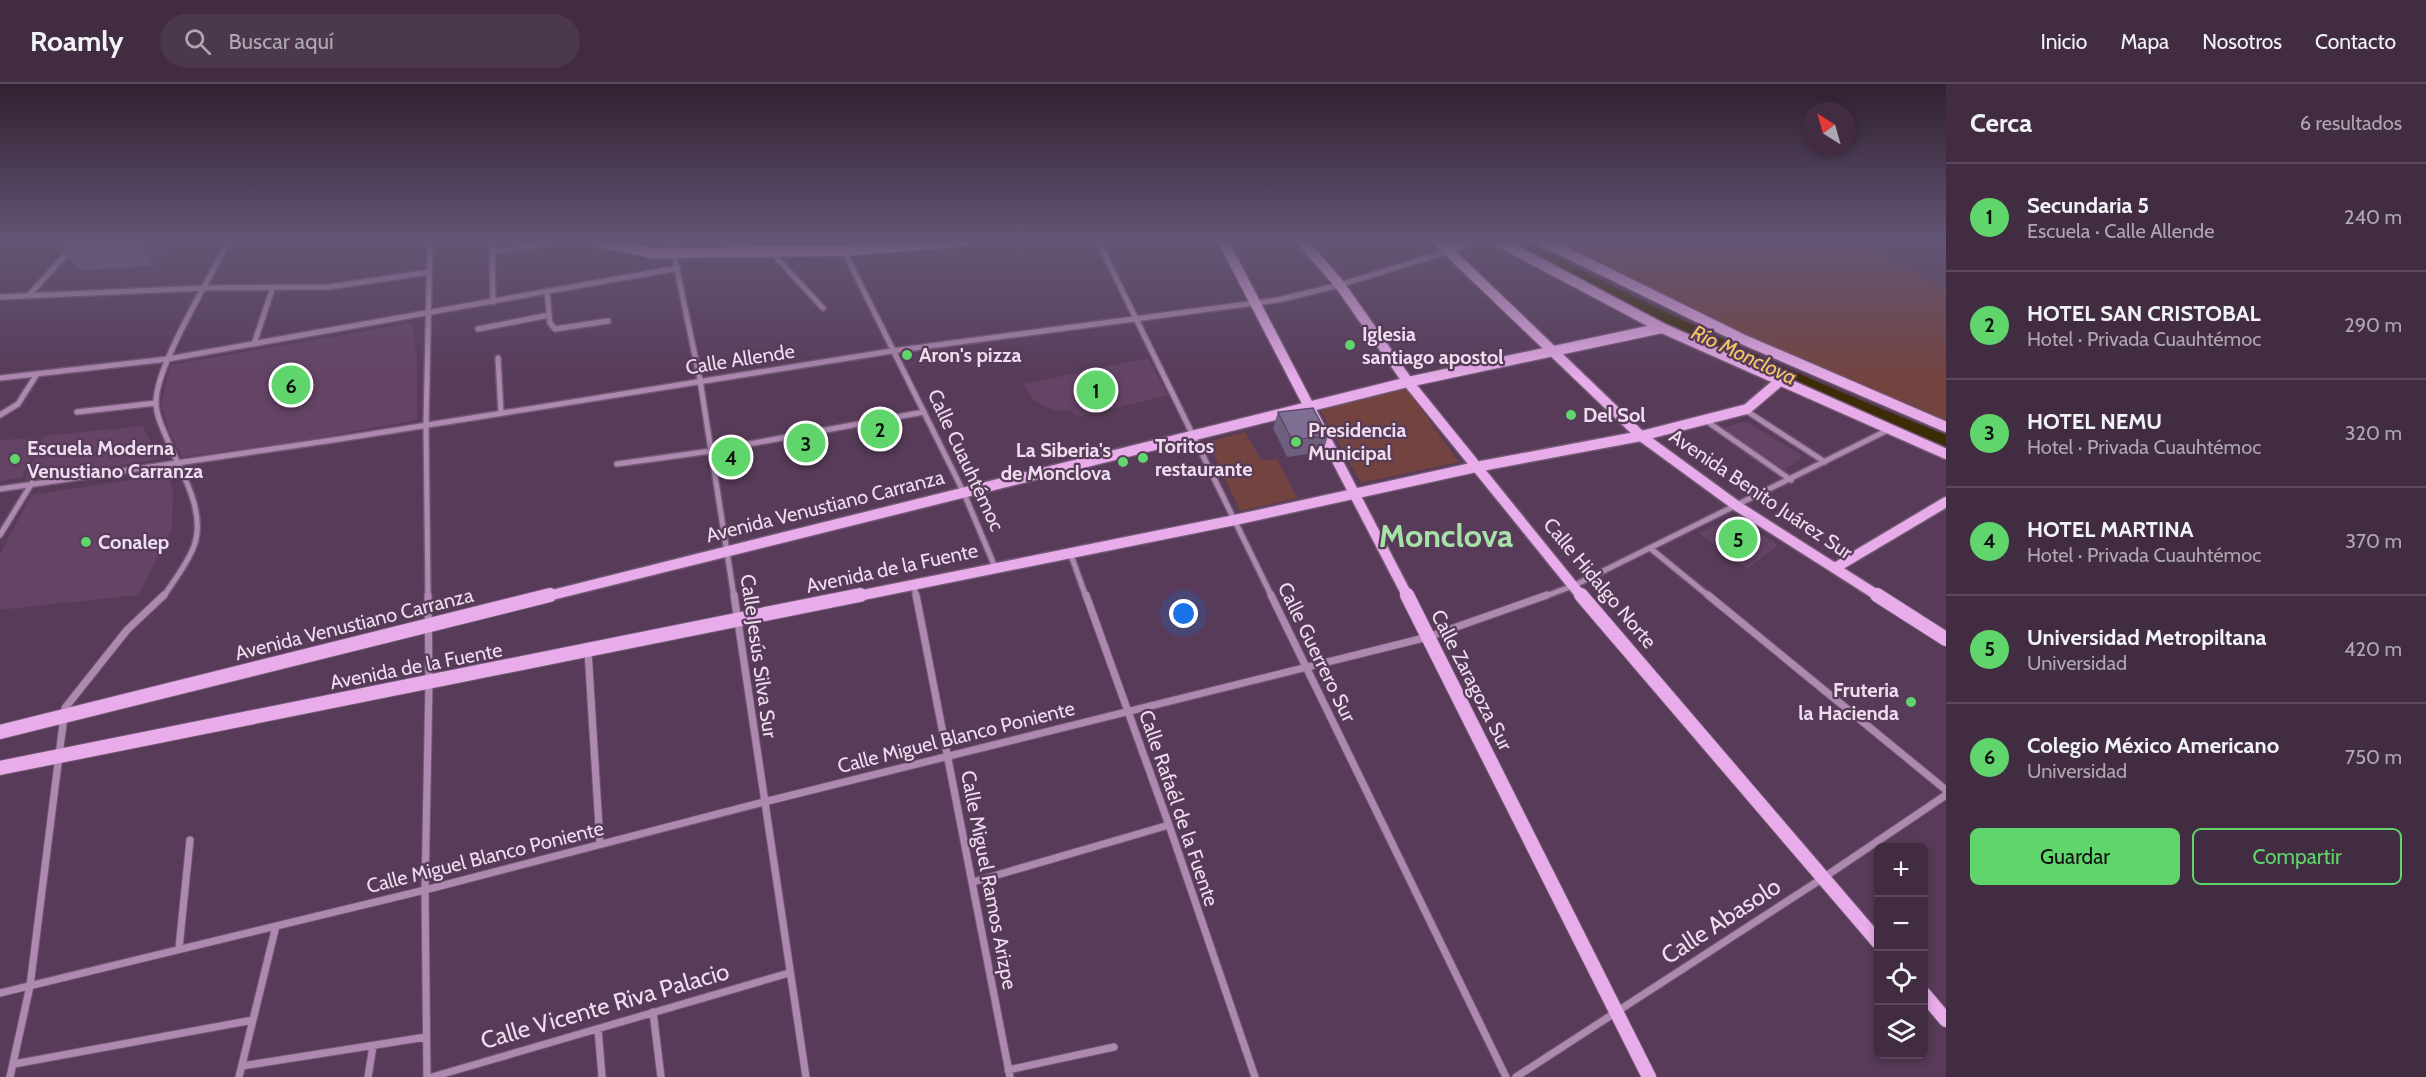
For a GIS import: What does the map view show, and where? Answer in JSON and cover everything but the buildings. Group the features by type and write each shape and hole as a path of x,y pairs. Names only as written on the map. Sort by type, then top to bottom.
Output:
{"street":[{"path":"29,295 36,287"},
{"path":"0,297 250,287"},
{"path":"254,344 273,287"},
{"path":"427,1077 425,890 429,626 426,425 429,287"},
{"path":"493,287 493,302"},
{"path":"0,378 168,359 573,287"},
{"name":"Calle Jesús Silva Sur","path":"682,287 700,380 738,620 806,1077"},
{"path":"804,287 823,308"},
{"name":"Calle Cuauhtémoc","path":"861,287 963,491 994,567"},
{"name":"Calle Guerrero Sur","path":"1122,287 1506,1077"},
{"name":"Calle Zaragoza Sur","path":"1248,287 1356,494 1649,1077"},
{"name":"Calle Allende","path":"0,489 426,425 892,351 1137,316 1257,303 1329,287"},
{"name":"Calle Hidalgo Norte","path":"1342,287 1408,382 1476,467 1574,586 1874,937"},
{"name":"Avenida Benito Juárez Sur","path":"1486,287 1641,436 1737,506 1946,639"},
{"path":"1585,287 1662,328 1946,454"},
{"path":"1632,287 1746,341 1946,427"},
{"path":"10,1077 30,986 62,716 71,698 127,630 164,596 191,554 196,538 193,497 162,427 156,403 160,380 168,359 205,288"},
{"path":"548,292 552,327 560,329 608,321"},
{"path":"478,328 549,315"},
{"name":"Avenida Venustiano Carranza","path":"0,732 1408,382 1662,328"},
{"path":"498,358 501,413"},
{"path":"0,415 16,408 37,374"},
{"name":"Avenida de la Fuente","path":"0,768 1235,520 1476,467 1641,436 1745,410 1780,380"},
{"path":"77,412 156,403"},
{"path":"1745,410 1825,462"},
{"path":"617,464 711,451 924,412"},
{"path":"1705,420 1791,480"},
{"name":"Calle Miguel Blanco Poniente","path":"0,993 425,890 764,802 1428,637 1574,586 1890,429"},
{"path":"0,535 32,483"},
{"path":"1835,568 1946,502"},
{"path":"1650,548 1946,790"},
{"name":"Calle Rafaél de la Fuente","path":"1070,552 1169,825 1255,1077"},
{"name":"Calle Miguel Ramos Arizpe","path":"914,584 1009,1074"},
{"path":"588,651 600,844"},
{"name":"Calle Abasolo","path":"1516,1077 1823,878 1946,795"},
{"path":"973,882 1169,825"},
{"path":"179,948 190,840"},
{"path":"239,1077 276,926"},
{"name":"Calle Vicente Riva Palacio","path":"432,1077 789,973"},
{"path":"1928,1000 1946,1020"},
{"path":"653,1012 661,1077"},
{"path":"14,1064 253,1020"},
{"path":"598,1029 602,1077"},
{"path":"242,1066 426,1037"},
{"path":"368,1077 373,1046"},
{"path":"1009,1074 1114,1047"}],"shaded area":[{"path":"1642,287 1943,287 1946,289 1946,423"},
{"path":"412,323 417,359 417,420 313,439 182,457 169,431 161,405 170,365"},
{"path":"1148,358 1168,395 1077,417 1071,411 1053,410 1033,400 1024,384"},
{"path":"1406,388 1459,462 1361,483 1320,409"},
{"path":"1745,421 1803,456 1785,470 1720,429"},
{"path":"142,426 160,459 24,480 44,436"},
{"path":"1245,432 1261,460 1277,459 1297,498 1240,511 1208,442"},
{"name":"Escuela Moderna Venustiano Carranza","path":"40,438 22,478 0,481 0,440"},
{"name":"Conalep","path":"168,474 173,491 172,530 138,595 0,610 0,554 31,495"},
{"path":"1735,517 1778,545 1748,569 1698,533"}],"waterway":[{"name":"Río Monclova","path":"1604,287 1782,372 1946,441"}],"place":[{"name":"Iglesia santiago apostol","path":"1350,345"},
{"name":"Aron's pizza","path":"907,355"},
{"name":"Colegio México Americano","path":"291,385"},
{"name":"Secundaria 5","path":"1096,390"},
{"name":"Del Sol","path":"1571,415"},
{"name":"HOTEL SAN CRISTOBAL","path":"880,429"},
{"name":"Presidencia Municipal","path":"1296,442"},
{"name":"HOTEL NEMU","path":"806,443"},
{"name":"HOTEL MARTINA","path":"731,457"},
{"name":"Toritos restaurante","path":"1143,458"},
{"name":"Escuela Moderna Venustiano Carranza","path":"15,459"},
{"name":"La Siberia's de Monclova","path":"1123,462"},
{"name":"Universidad Metropiltana","path":"1738,539"},
{"name":"Conalep","path":"86,542"},
{"name":"Fruteria la Hacienda","path":"1911,702"}],"district":[{"name":"Monclova","path":"1446,536"}]}
